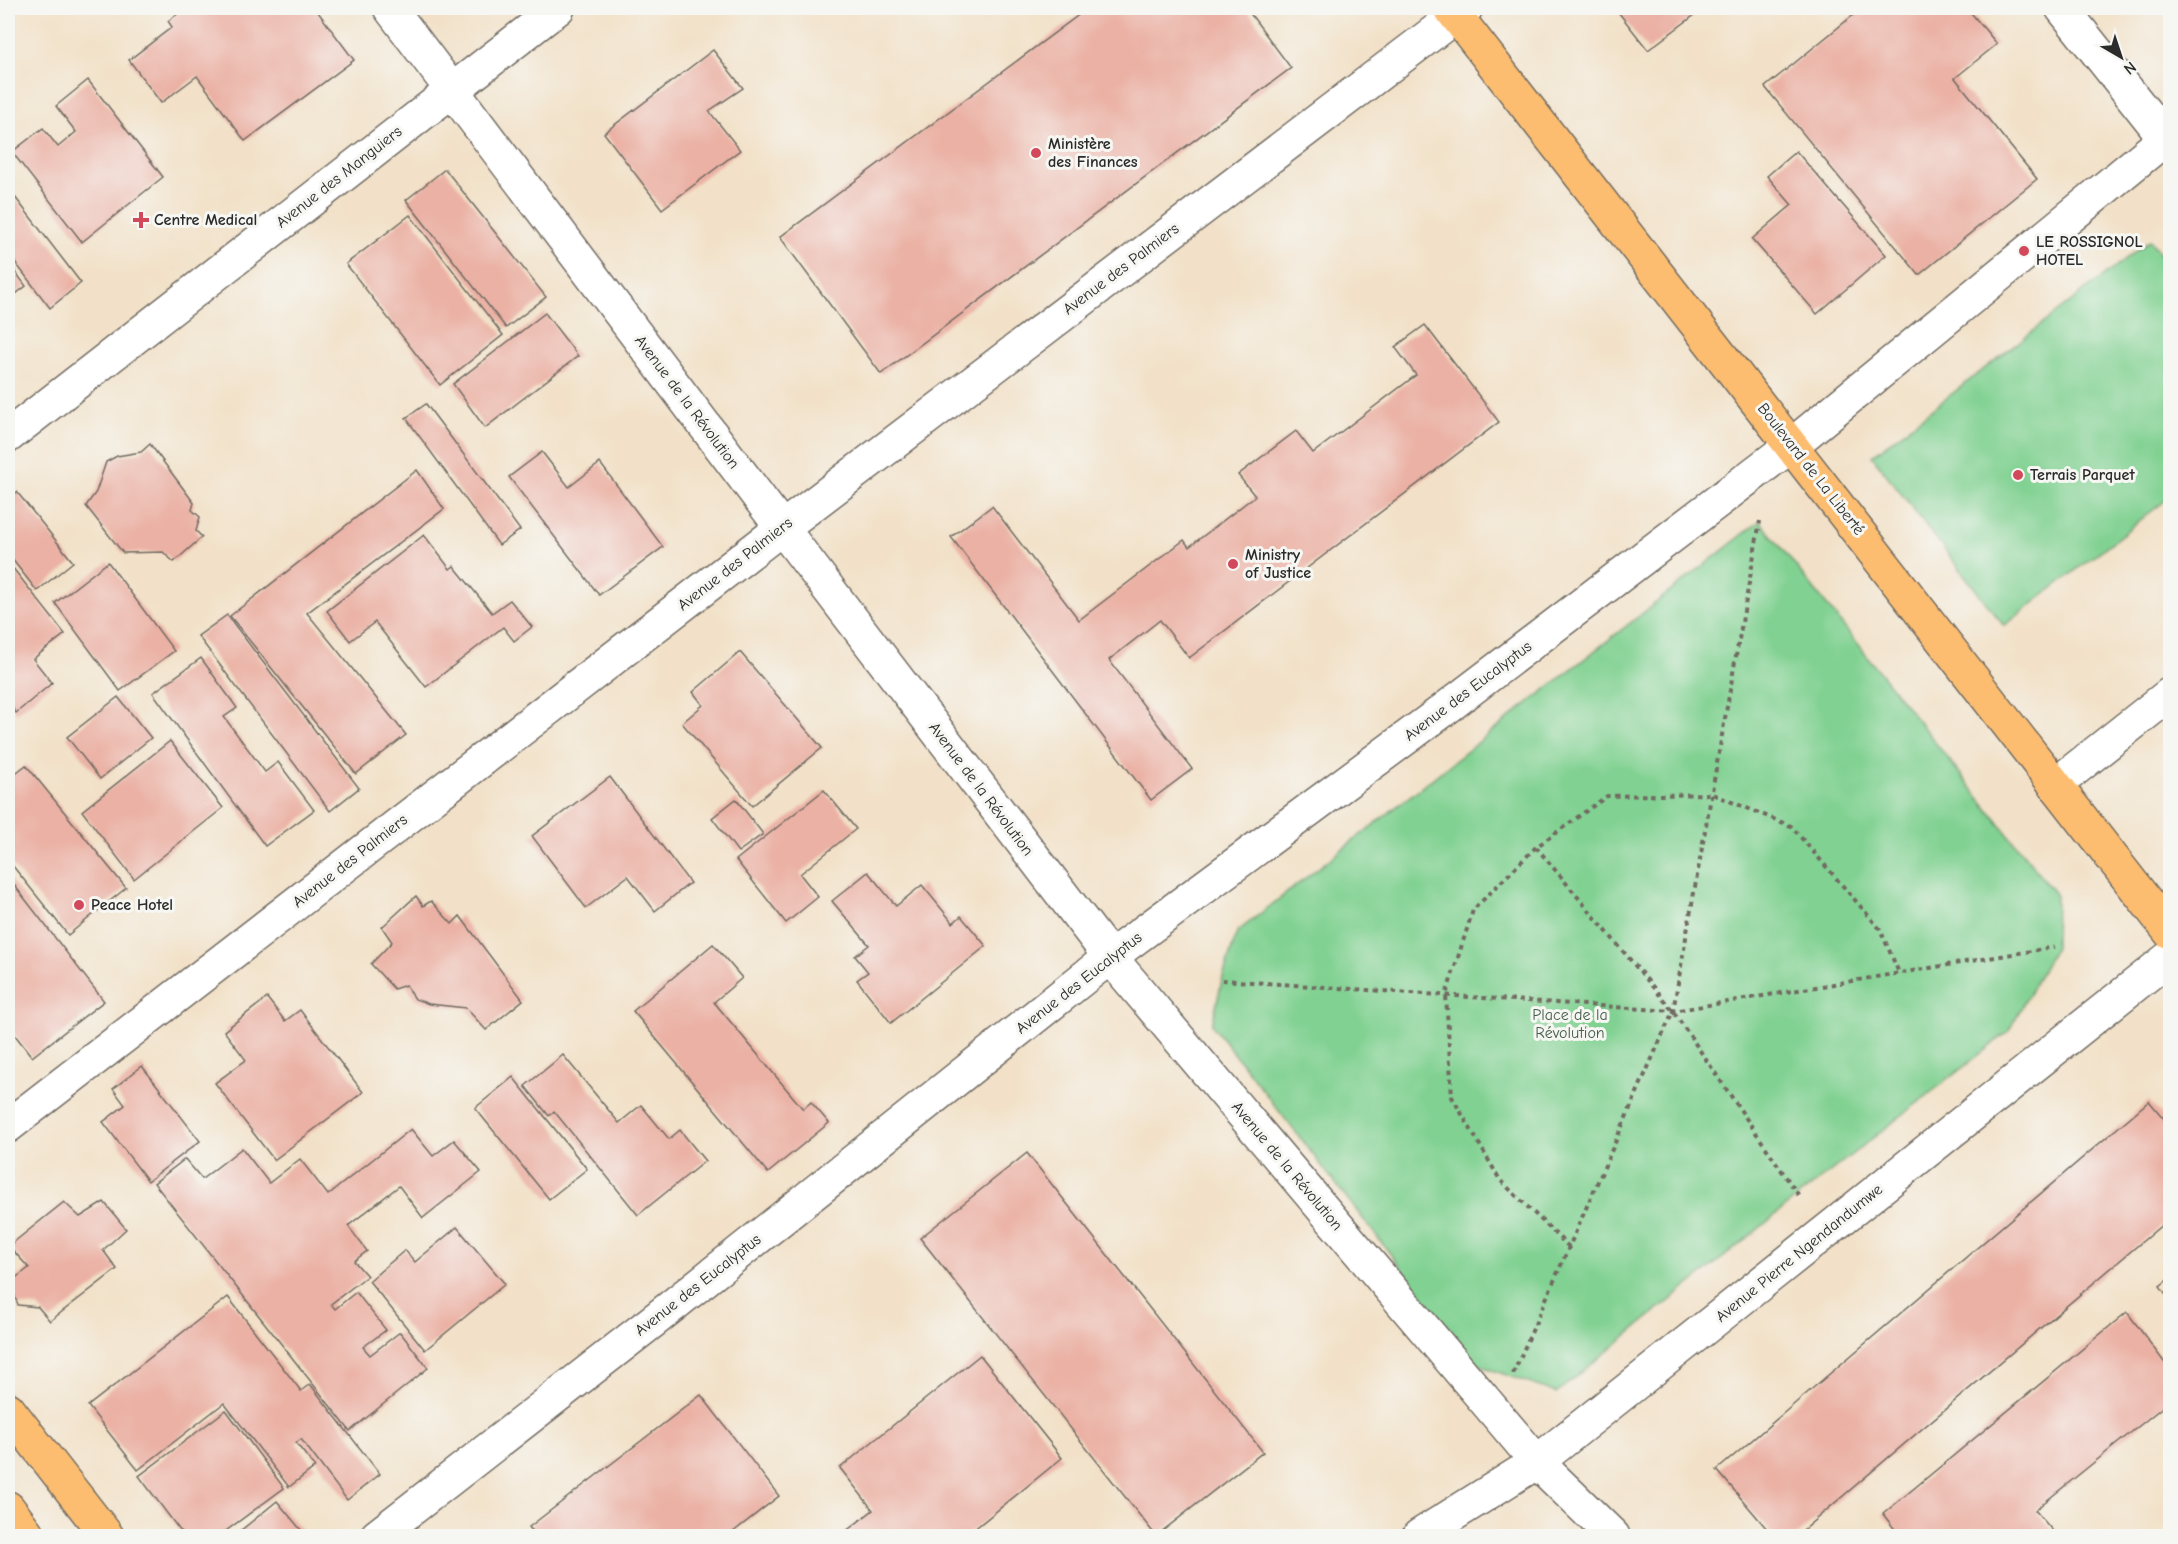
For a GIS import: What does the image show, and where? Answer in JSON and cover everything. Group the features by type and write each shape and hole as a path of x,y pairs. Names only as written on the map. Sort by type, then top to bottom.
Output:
{"main road":[{"name":"Boulevard de La Liberté","path":"1457,10 2170,932"},
{"path":"8,1409 107,1536"},
{"path":"8,1508 29,1536"}],"street":[{"name":"Avenue de la Révolution","path":"390,8 782,528 1110,957 1537,1462 1613,1536"},
{"name":"Avenue des Manguiers","path":"8,436 558,8"},
{"path":"2062,8 2168,141"},
{"name":"Avenue des Palmiers","path":"8,1126 1457,10"},
{"name":"Avenue des Eucalyptus","path":"377,1536 667,1311 1110,957 1441,712 1793,444 2168,141"},
{"path":"2055,785 2170,694"},
{"name":"Avenue Pierre Ngendandumwe","path":"1419,1536 1537,1462 2170,957"}],"path":[{"path":"1512,1377 1673,1011 1760,521"},
{"path":"1569,1247 1500,1180 1452,1097 1446,995 1473,910 1536,847 1607,796 1712,794 1791,826 1880,929 1899,973"},
{"path":"1536,847 1673,1011 1799,1196"},
{"path":"1222,980 1673,1011 2055,947"}],"green space":[{"path":"2150,240 2170,267 2170,497 2004,626 1872,456"},
{"name":"Place de la Révolution","path":"1760,521 2056,895 2055,947 2008,1032 1799,1196 1556,1393 1476,1364 1212,1025 1222,980 1237,932"}],"building":[{"path":"186,8 315,8 354,60 245,141 197,76 161,103 129,60 172,27 168,21"},
{"name":"Ministère des Finances","path":"1088,8 1246,8 1291,68 881,374 780,237"},
{"path":"1615,8 1704,8 1648,50"},
{"path":"1862,8 1967,8 1997,44 1955,78 2037,179 1919,275 1765,87"},
{"path":"713,50 743,88 709,111 740,150 662,209 604,133"},
{"path":"88,80 163,177 82,242 12,152 43,128 58,147 76,132 56,106"},
{"path":"1796,151 1886,255 1817,314 1752,239 1792,205 1767,176"},
{"path":"445,169 546,297 506,328 406,200"},
{"path":"8,188 81,283 50,308 8,253"},
{"path":"410,215 503,335 440,385 346,264"},
{"path":"8,262 26,286 8,300"},
{"path":"545,313 578,356 485,428 453,384"},
{"name":"Ministry of Justice","path":"1425,325 1499,422 1189,658 1160,620 1109,660 1192,769 1151,800 951,537 992,506 1079,620 1184,540 1189,547 1255,496 1238,475 1296,431 1313,453 1416,375 1395,347"},
{"path":"426,404 520,530 499,545 406,418"},
{"path":"150,444 194,503 192,510 200,517 196,531 202,537 174,562 163,552 123,553 86,506 96,492 106,462 117,456 141,452"},
{"path":"542,452 569,487 600,463 663,547 599,595 509,477"},
{"path":"417,470 444,509 307,613 406,735 356,774 230,616"},
{"path":"17,492 73,562 37,591 8,554 8,499"},
{"path":"424,535 450,569 454,566 492,613 510,600 532,627 514,641 503,627 426,687 375,622 350,641 327,611"},
{"path":"8,562 65,634 33,659 52,683 16,713 8,702"},
{"path":"108,562 174,651 120,691 55,603"},
{"path":"227,615 359,788 330,811 198,636"},
{"path":"740,652 822,748 752,806 682,723 703,705 693,692"},
{"path":"201,658 237,708 224,717 265,772 278,762 314,810 265,846 153,693"},
{"path":"118,697 151,738 100,779 67,737"},
{"path":"170,741 223,808 134,879 82,811"},
{"path":"26,765 126,888 68,935 8,860 8,779"},
{"path":"610,777 690,883 655,911 628,876 586,908 532,836"},
{"path":"824,790 856,829 800,874 818,897 786,923 736,860"},
{"path":"736,799 763,834 738,852 712,818"},
{"path":"868,872 896,906 922,885 953,923 961,916 986,946 891,1023 857,980 868,972 855,956 869,945 832,901"},
{"path":"8,877 104,1001 32,1057 8,1026"},
{"path":"416,896 423,906 431,901 452,924 460,916 523,1000 486,1030 466,1008 429,1004 415,999 406,985 394,989 371,964 392,942 382,927"},
{"path":"713,944 742,978 714,1002 803,1109 811,1102 829,1123 768,1173 633,1011"},
{"path":"267,998 285,1021 300,1010 363,1092 274,1160 215,1083 246,1060 224,1031"},
{"path":"563,1055 619,1123 641,1105 669,1139 680,1130 705,1161 638,1215 554,1111 549,1116 525,1086"},
{"path":"142,1066 200,1141 148,1181 103,1122 125,1105 113,1089"},
{"path":"513,1077 587,1169 549,1199 475,1108"},
{"path":"2149,1101 2170,1126 2170,1218 1796,1536 1773,1536 1717,1470"},
{"path":"411,1129 433,1156 454,1140 481,1172 423,1218 399,1186 348,1226 367,1251 354,1261 367,1276 331,1304 335,1309 356,1292 386,1330 363,1347 370,1355 400,1332 428,1368 350,1431 154,1183 185,1159 202,1179 242,1148 269,1183 300,1159 328,1195"},
{"path":"1027,1153 1263,1452 1156,1536 920,1238"},
{"path":"64,1202 80,1217 104,1202 126,1229 103,1250 117,1269 50,1321 38,1307 18,1305 10,1282 29,1268 9,1246"},
{"path":"457,1227 505,1284 425,1350 369,1281 405,1250 415,1262"},
{"path":"2170,1278 2170,1300 2160,1286"},
{"path":"228,1297 301,1391 310,1384 380,1474 347,1500 301,1439 296,1443 315,1467 289,1487 224,1403 138,1470 88,1406"},
{"path":"2127,1312 2170,1370 2170,1401 2035,1510 2057,1536 1985,1536 1983,1533 1979,1536 1900,1536 1883,1514"},
{"path":"980,1355 1062,1458 967,1535 969,1536 840,1536 873,1510 840,1468"},
{"path":"701,1395 779,1496 728,1536 537,1536 529,1527"},
{"path":"226,1410 284,1488 219,1536 184,1536 139,1476"},
{"path":"277,1501 306,1536 234,1536"}],"place":[{"name":"Ministère des Finances","path":"1036,153"},
{"name":"Centre Medical","path":"141,220"},
{"name":"LE ROSSIGNOL HOTEL","path":"2024,251"},
{"name":"Terrais Parquet","path":"2018,475"},
{"name":"Ministry of Justice","path":"1233,564"},
{"name":"Peace Hotel","path":"79,905"}]}
